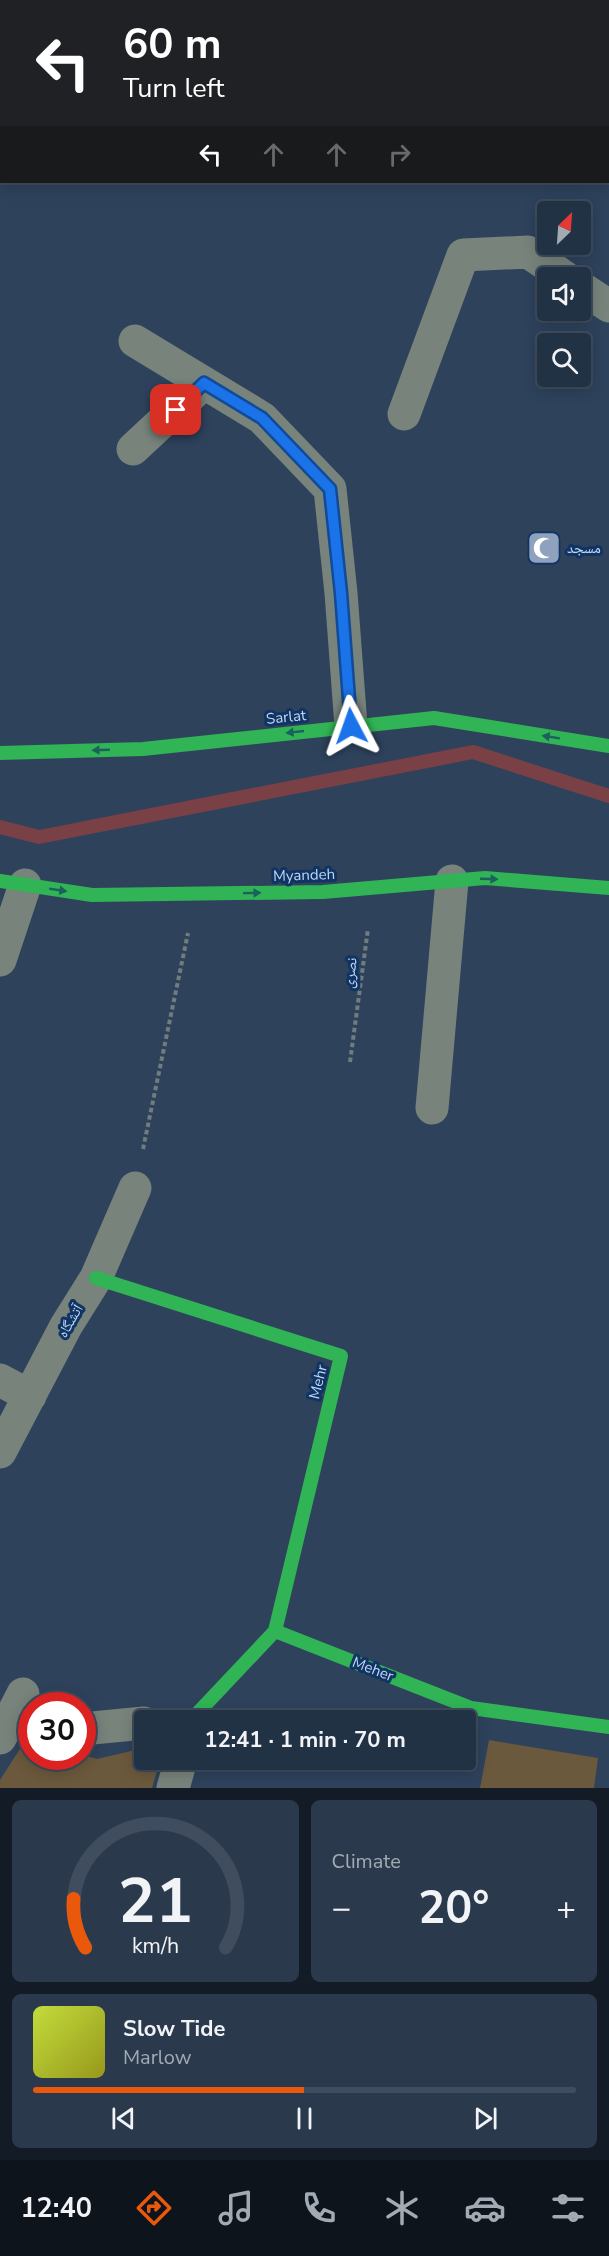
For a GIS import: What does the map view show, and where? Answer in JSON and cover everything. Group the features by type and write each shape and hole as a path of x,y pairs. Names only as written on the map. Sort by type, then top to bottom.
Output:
{"street":[{"path":"404,414 463,255 528,252 550,267"},
{"path":"591,294 609,306"},
{"path":"135,341 262,418 330,489 351,726"},
{"path":"133,449 204,383"},
{"name":"Sarlat","path":"0,753 143,749 434,718 609,746"},
{"name":"Myandeh","path":"12,883 92,895 323,892 485,878 609,888"},
{"path":"432,1108 452,881"},
{"path":"0,960 12,883"},
{"name":"آتشگاه","path":"0,1452 66,1326 96,1278 135,1188"},
{"name":"Mehr","path":"96,1278 341,1356 275,1631"},
{"path":"0,1380 30,1396"},
{"path":"200,1710 275,1631"},
{"name":"Meher","path":"275,1631 471,1708 609,1727"},
{"path":"0,1738 18,1701"},
{"path":"96,1728 134,1724"},
{"path":"173,1788 178,1770"}],"path":[{"name":"نصری","path":"350,1062 373,888"},
{"path":"135,1188 196,894"}],"shaded area":[{"path":"489,1740 598,1758 594,1788 480,1788"},
{"path":"134,1750 134,1770 157,1770 152,1788 0,1788 0,1780 18,1752 18,1770 96,1770 96,1759"}],"waterway":[{"path":"0,827 39,837 473,752 609,796"}],"traffic: fast":[{"path":"0,753 143,749 434,718 609,746"},
{"path":"0,881 92,895 323,892 485,878 609,888"},
{"path":"96,1278 341,1356 275,1631"},
{"path":"200,1710 275,1631 471,1708 609,1727"}],"place":[{"name":"مسجد","path":"544,548"}],"route":[{"path":"176,410 204,383 262,418 330,489 351,726"}]}
